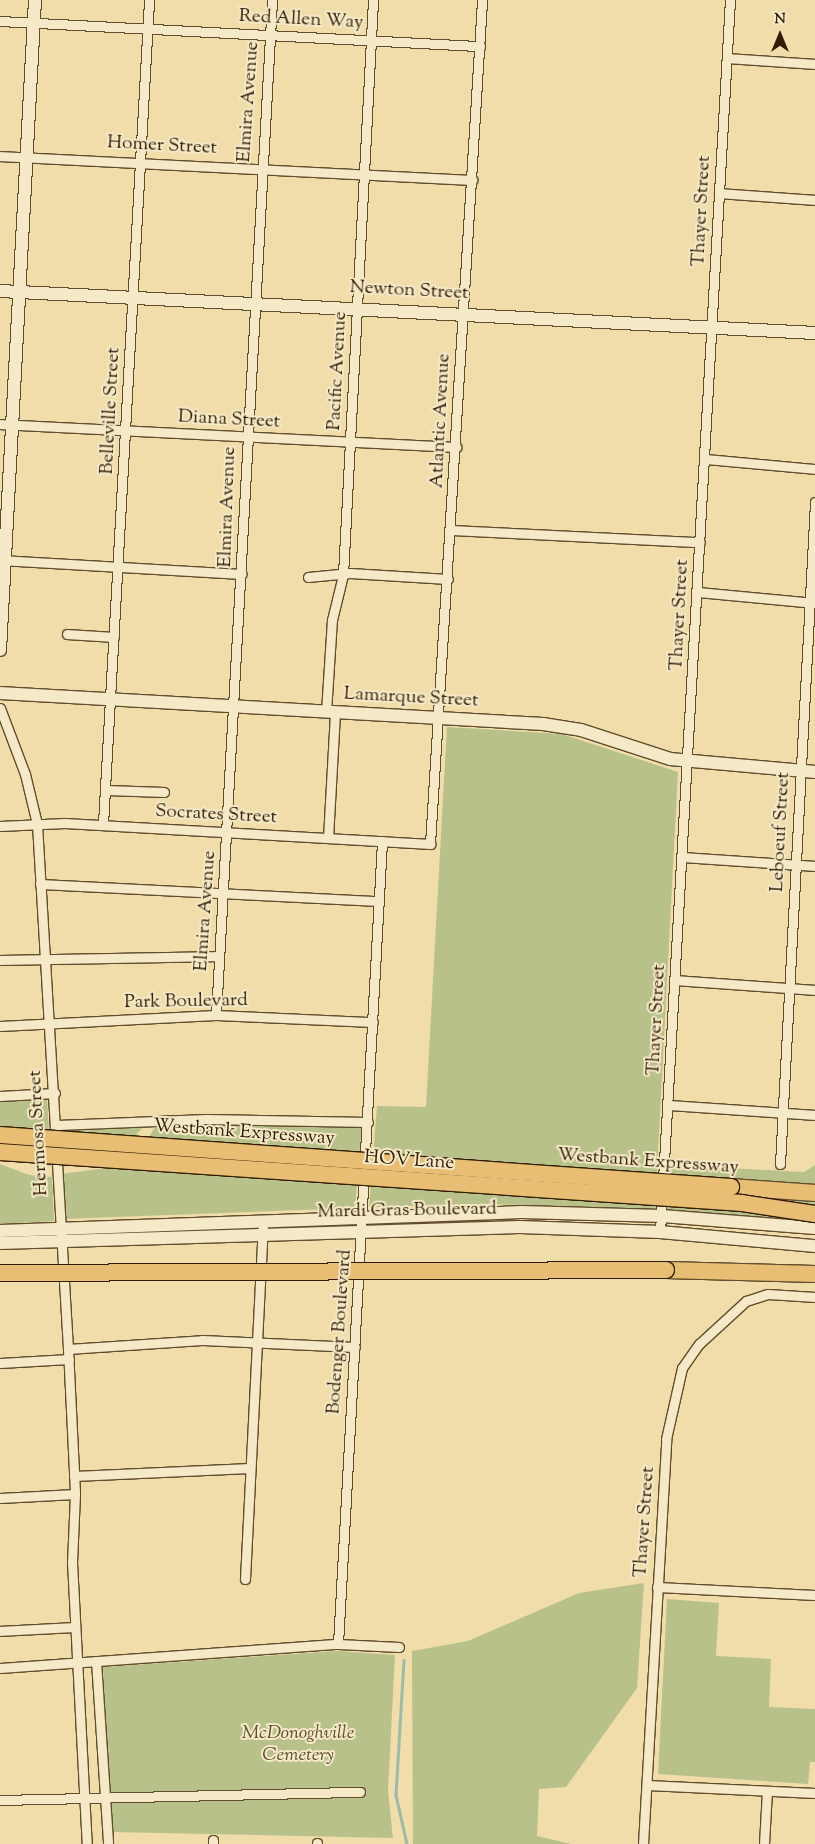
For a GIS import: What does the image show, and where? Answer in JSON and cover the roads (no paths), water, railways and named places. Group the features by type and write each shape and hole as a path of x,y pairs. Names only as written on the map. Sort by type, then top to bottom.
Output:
{"highway":[{"name":"Westbank Expressway","path":"0,1134 815,1193"},
{"name":"HOV Lane","path":"0,1152 742,1203 815,1214"},
{"path":"0,1273 815,1274"}],"street":[{"path":"0,650 4,560 6,424 20,291 29,155 35,0"},
{"name":"Belleville Street","path":"103,824 134,296 149,0"},
{"name":"Elmira Avenue","path":"216,1015 242,574 253,301 272,0"},
{"name":"Pacific Avenue","path":"328,838 332,620 343,575 373,0"},
{"name":"Atlantic Avenue","path":"430,844 448,579 482,0"},
{"name":"Thayer Street","path":"660,1232 670,1105 675,980 730,0"},
{"name":"Red Allen Way","path":"0,21 34,20 480,46"},
{"path":"727,58 815,64"},
{"name":"Homer Street","path":"0,156 29,155 472,180"},
{"path":"719,193 815,200"},
{"name":"Newton Street","path":"0,291 253,301 815,333"},
{"name":"Diana Street","path":"6,424 456,447"},
{"path":"705,459 815,469"},
{"name":"Leboeuf Street","path":"780,1164 800,771 812,603 815,502"},
{"path":"450,530 700,542"},
{"path":"4,560 118,565 242,574"},
{"path":"308,577 343,575 448,579"},
{"path":"697,592 812,603"},
{"path":"67,634 114,637"},
{"name":"Lamarque Street","path":"0,693 438,718 581,730 657,757 687,762 815,772"},
{"name":"Hermosa Street","path":"0,708 26,774 37,824 44,958 57,1125 60,1229 69,1359 75,1494 72,1562 87,1844"},
{"path":"106,790 164,792"},
{"name":"Socrates Street","path":"0,826 103,824 430,844"},
{"name":"Bodenger Boulevard","path":"338,1644 363,1223 382,841"},
{"path":"683,856 815,866"},
{"path":"40,884 224,895 380,901"},
{"path":"0,960 219,956"},
{"path":"675,980 815,990"},
{"name":"Park Boulevard","path":"0,1026 49,1022 216,1015 373,1022"},
{"path":"0,1096 55,1093"},
{"path":"670,1105 815,1115"},
{"path":"57,1125 206,1119 368,1122"},
{"name":"Mardi Gras Boulevard","path":"0,1243 61,1242 522,1212 662,1216 815,1228"},
{"name":"Mardi Gras Boulevard","path":"363,1223 660,1232 815,1246"},
{"path":"245,1579 263,1228"},
{"name":"Mardi Gras Boulevard","path":"0,1231 263,1228"},
{"name":"Thayer Street","path":"643,1844 668,1422 689,1355 756,1296 815,1297"},
{"path":"68,1349 202,1340 355,1347"},
{"path":"0,1363 69,1359"},
{"path":"74,1476 250,1468"},
{"path":"0,1498 75,1494"},
{"path":"657,1587 815,1595"},
{"path":"0,1631 75,1627"},
{"path":"0,1668 338,1644 399,1647"},
{"path":"96,1661 108,1844"},
{"path":"647,1785 815,1793"},
{"path":"764,1844 767,1791"},
{"path":"0,1800 84,1795 360,1792"}],"waterway":[{"path":"404,1660 396,1795 407,1844"}],"park label":[{"name":"McDonoghville Cemetery","path":"298,1745"}]}
